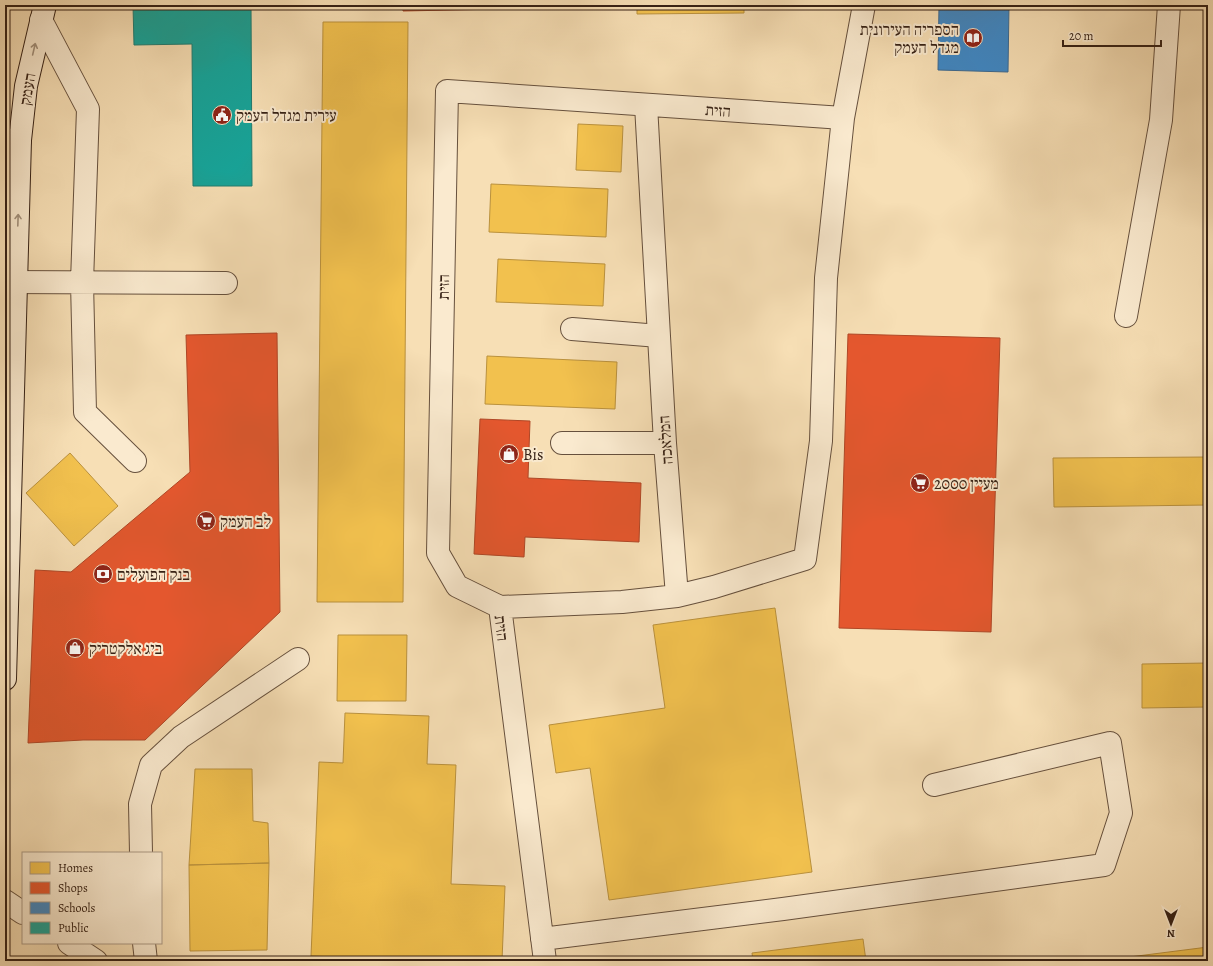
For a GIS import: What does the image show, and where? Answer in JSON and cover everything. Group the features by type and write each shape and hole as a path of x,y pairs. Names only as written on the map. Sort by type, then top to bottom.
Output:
{"street":[{"path":"500,607 622,602 677,596 714,587 805,559 821,441 826,278 843,118 864,5"},
{"path":"1126,316 1160,120 1169,5"},
{"path":"43,12 88,109 82,282 85,412 135,460"},
{"name":"העמק","path":"5,679 13,140 43,12"},
{"name":"הזית","path":"545,961 500,607 457,586 438,553 447,91 843,118"},
{"name":"המלאכה","path":"646,105 665,443 677,596"},
{"path":"10,282 226,283"},
{"path":"572,329 659,336"},
{"path":"562,443 665,443"},
{"path":"141,852 140,804 151,765 181,737 298,659"},
{"path":"542,939 783,909 1104,865 1121,813 1110,743 934,785"},
{"path":"5,901 22,912"},
{"path":"70,944 96,961"},
{"path":"144,944 146,961"}],"building: Homes":[{"path":"637,5 744,5 744,13 637,14"},
{"path":"323,22 408,22 403,602 317,602"},
{"path":"578,124 623,126 621,172 576,170"},
{"path":"491,184 608,189 606,237 489,232"},
{"path":"498,259 605,264 603,306 496,302"},
{"path":"487,356 617,362 615,409 485,404"},
{"path":"70,453 118,506 74,546 26,493"},
{"path":"1208,457 1208,505 1054,507 1053,458"},
{"path":"775,608 812,872 609,900 590,768 556,773 549,725 665,708 653,625"},
{"path":"338,635 407,635 406,701 337,701"},
{"path":"1208,663 1208,707 1142,708 1142,664"},
{"path":"345,713 429,716 427,764 456,765 451,884 505,886 502,961 436,961 311,956 319,762 343,763"},
{"path":"195,769 252,769 253,821 268,823 269,863 189,865"},
{"path":"269,863 267,950 190,951 189,865"},
{"path":"863,939 866,961 753,961 752,953"},
{"path":"1208,947 1208,961 1098,961"},
{"path":"1023,957 1024,961 990,961"}],"building: Shops":[{"path":"403,5 501,5 501,9 403,11"},
{"name":"לב העמק","path":"277,333 280,612 145,740 83,740 28,743 35,570 71,572 190,472 186,335"},
{"name":"מעיין 2000","path":"848,334 1000,338 991,632 839,628"},
{"path":"480,419 530,421 528,478 641,483 639,542 525,537 524,557 474,554"}],"building: Schools":[{"name":"הספריה העירונית מגדל העמק","path":"939,5 1009,5 1008,72 938,70"}],"building: Public":[{"name":"עירית מגדל העמק","path":"133,5 251,5 252,186 193,186 192,44 134,45"}],"place":[{"name":"הספריה העירונית מגדל העמק","path":"973,38"},
{"name":"עירית מגדל העמק","path":"222,115"},
{"name":"Bis","path":"509,454"},
{"name":"מעיין 2000","path":"920,483"},
{"name":"לב העמק","path":"206,521"},
{"name":"בנק הפועלים","path":"103,574"},
{"name":"ביג אלקטריק","path":"75,648"}]}
